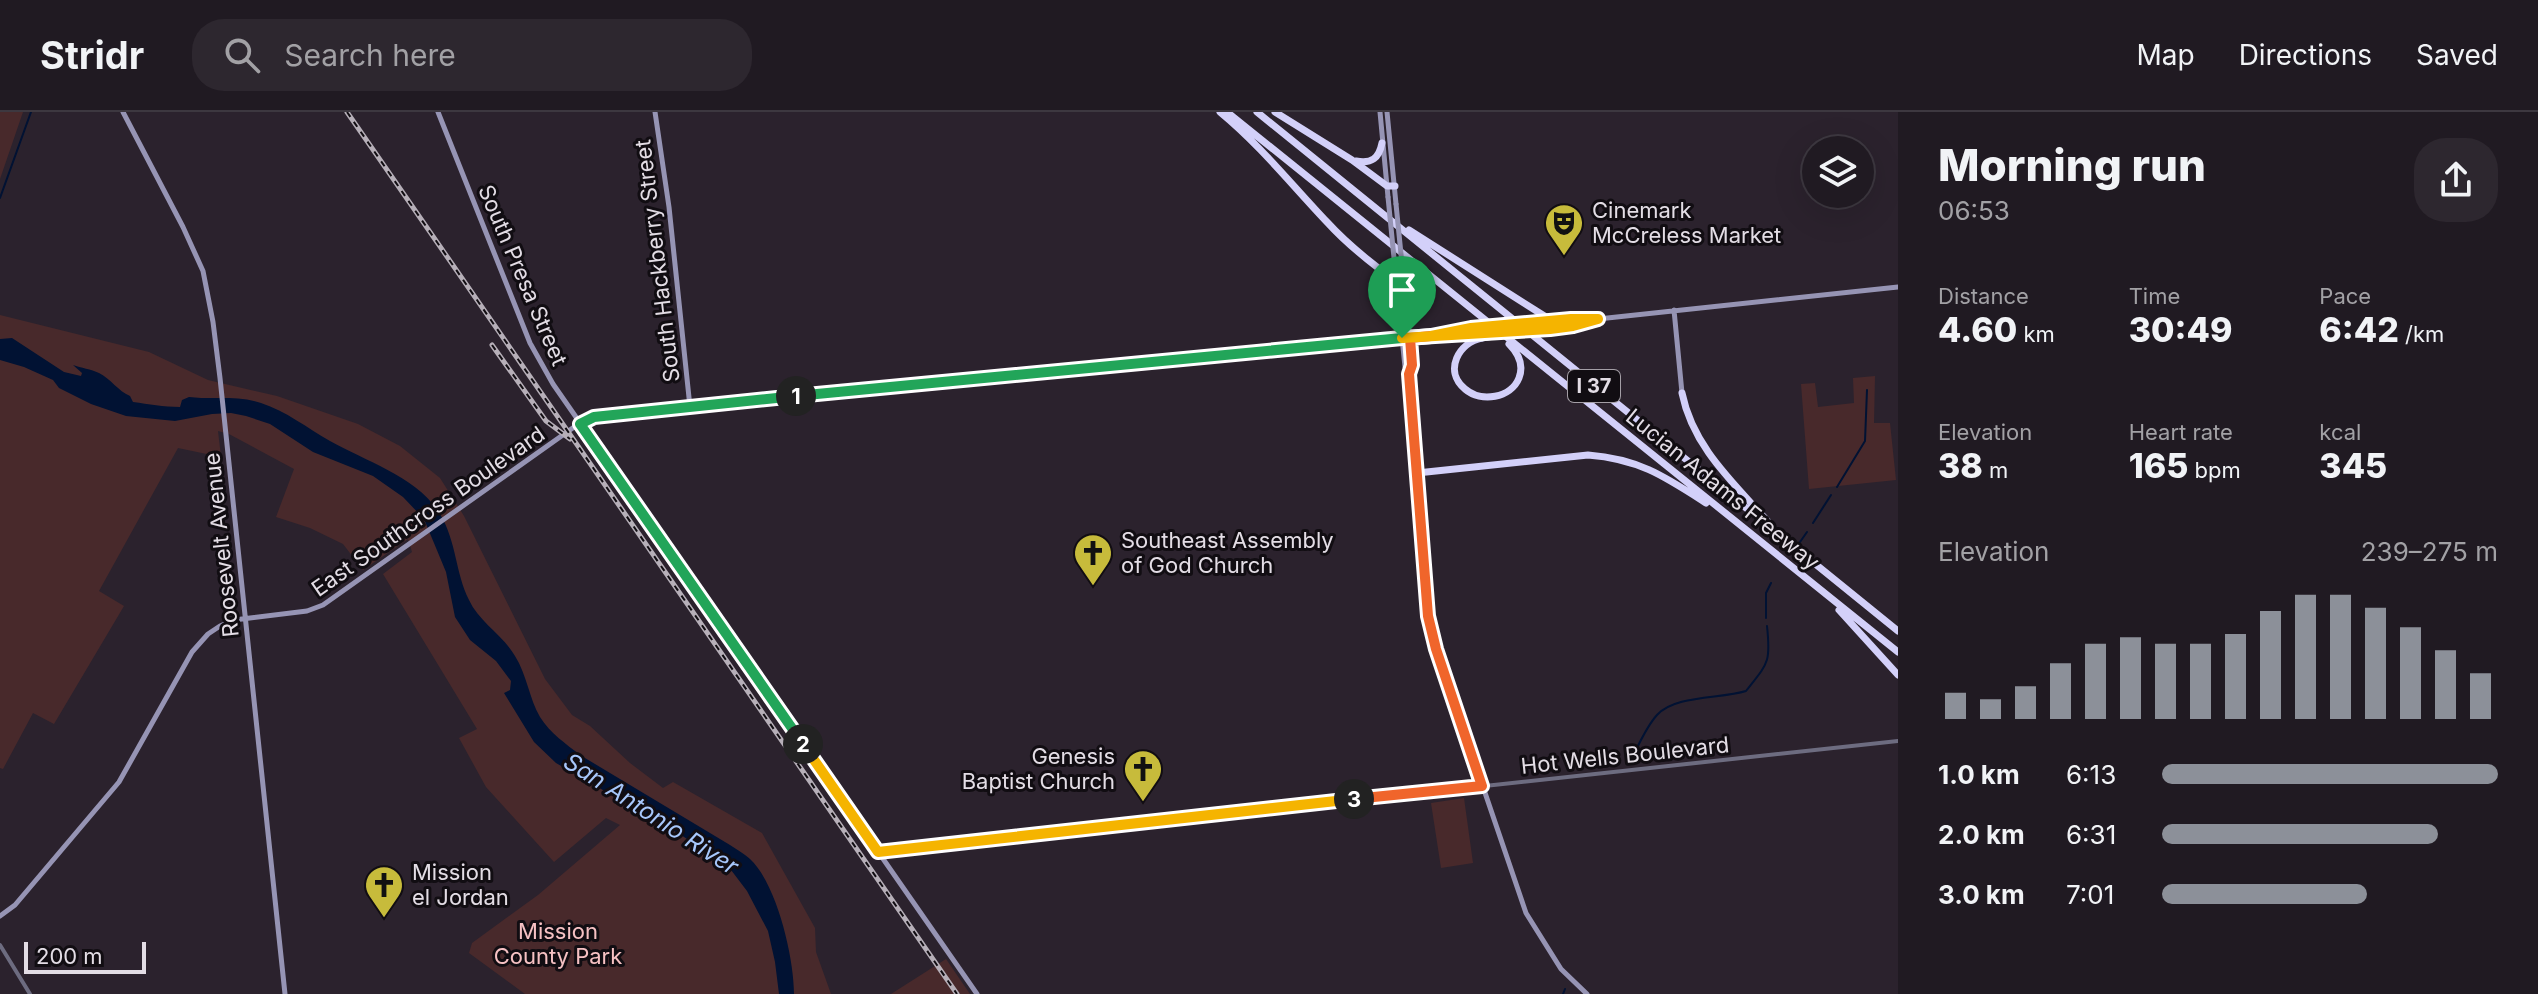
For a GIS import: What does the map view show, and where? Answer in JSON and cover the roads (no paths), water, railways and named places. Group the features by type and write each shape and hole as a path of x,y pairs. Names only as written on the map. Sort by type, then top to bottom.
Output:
{"highway":[{"path":"1220,112 1266,154 1327,223 1401,279"},
{"name":"Lucian Adams Freeway","path":"1227,112 1898,652"},
{"name":"Lucian Adams Freeway","path":"1257,112 1786,542 1898,629"},
{"path":"1275,112 1391,186"},
{"path":"1352,160 1369,162 1378,157 1382,143"},
{"path":"1361,197 1440,252 1546,317 1557,320"},
{"path":"1476,312 1518,355 1521,368 1515,386 1504,394 1474,395 1456,377 1457,354 1467,343 1481,336 1510,333"},
{"path":"1682,393 1698,439 1786,542"},
{"path":"1417,473 1588,455 1624,459 1642,465 1684,488 1760,541"},
{"path":"1812,583 1898,675"}],"main road":[{"name":"Roosevelt Avenue","path":"123,112 203,271 213,322 285,994"},
{"name":"South Presa Street","path":"438,112 532,347 553,384 977,994"},
{"name":"South Hackberry Street","path":"655,112 669,207 690,407"},
{"path":"1380,112 1382,143 1396,204 1402,338 1405,367 1409,374"},
{"path":"1387,112 1391,186 1388,197 1395,268 1401,279 1410,338 1412,365 1409,374 1429,623 1531,924 1561,969 1587,994"},
{"name":"East Southcross Boulevard","path":"0,916 15,905 119,782 197,644 220,626 245,618 315,608 594,417 1898,287"},
{"path":"1674,310 1682,393"},
{"name":"East Southcross Boulevard","path":"1510,333 1573,326 1598,319"},
{"name":"East Southcross Boulevard","path":"1445,334 1481,336"}],"street":[{"name":"Hot Wells Boulevard","path":"878,852 1898,741"},
{"path":"0,945 30,994"}],"water":[{"name":"San Antonio River","path":"12,338 64,372 81,376 82,373 73,365 99,373 130,396 133,402 180,407 182,400 189,397 234,398 270,406 390,471 418,490 430,501 446,525 469,600 515,656 536,710 548,728 580,755 743,854 760,871 782,922 791,961 794,994 779,994 768,931 747,891 728,866 681,835 556,763 534,742 504,693 510,690 511,681 496,661 470,640 455,617 446,572 424,519 403,497 373,476 313,452 270,424 246,416 212,414 175,421 126,416 91,404 59,388 53,380 0,360 0,339"}],"waterway":[{"path":"0,198 31,112"},
{"path":"1837,487 1865,441 1867,390"},
{"path":"1813,523 1831,495"},
{"path":"1800,542 1807,532"},
{"path":"1766,618 1766,593 1771,583"},
{"path":"1629,764 1649,726 1665,709 1686,701 1746,691 1766,662 1767,626"},
{"path":"1563,994 1565,989"}],"railway":[{"path":"347,112 957,994"},
{"path":"492,345 546,421 570,439"}],"place":[{"name":"Cinemark McCreless Market","path":"1564,257"},
{"name":"Southeast Assembly of God Church","path":"1093,587"},
{"name":"Genesis Baptist Church","path":"1143,803"},
{"name":"Mission el Jordan","path":"384,919"}],"park label":[{"name":"Mission County Park","path":"558,944"}]}
